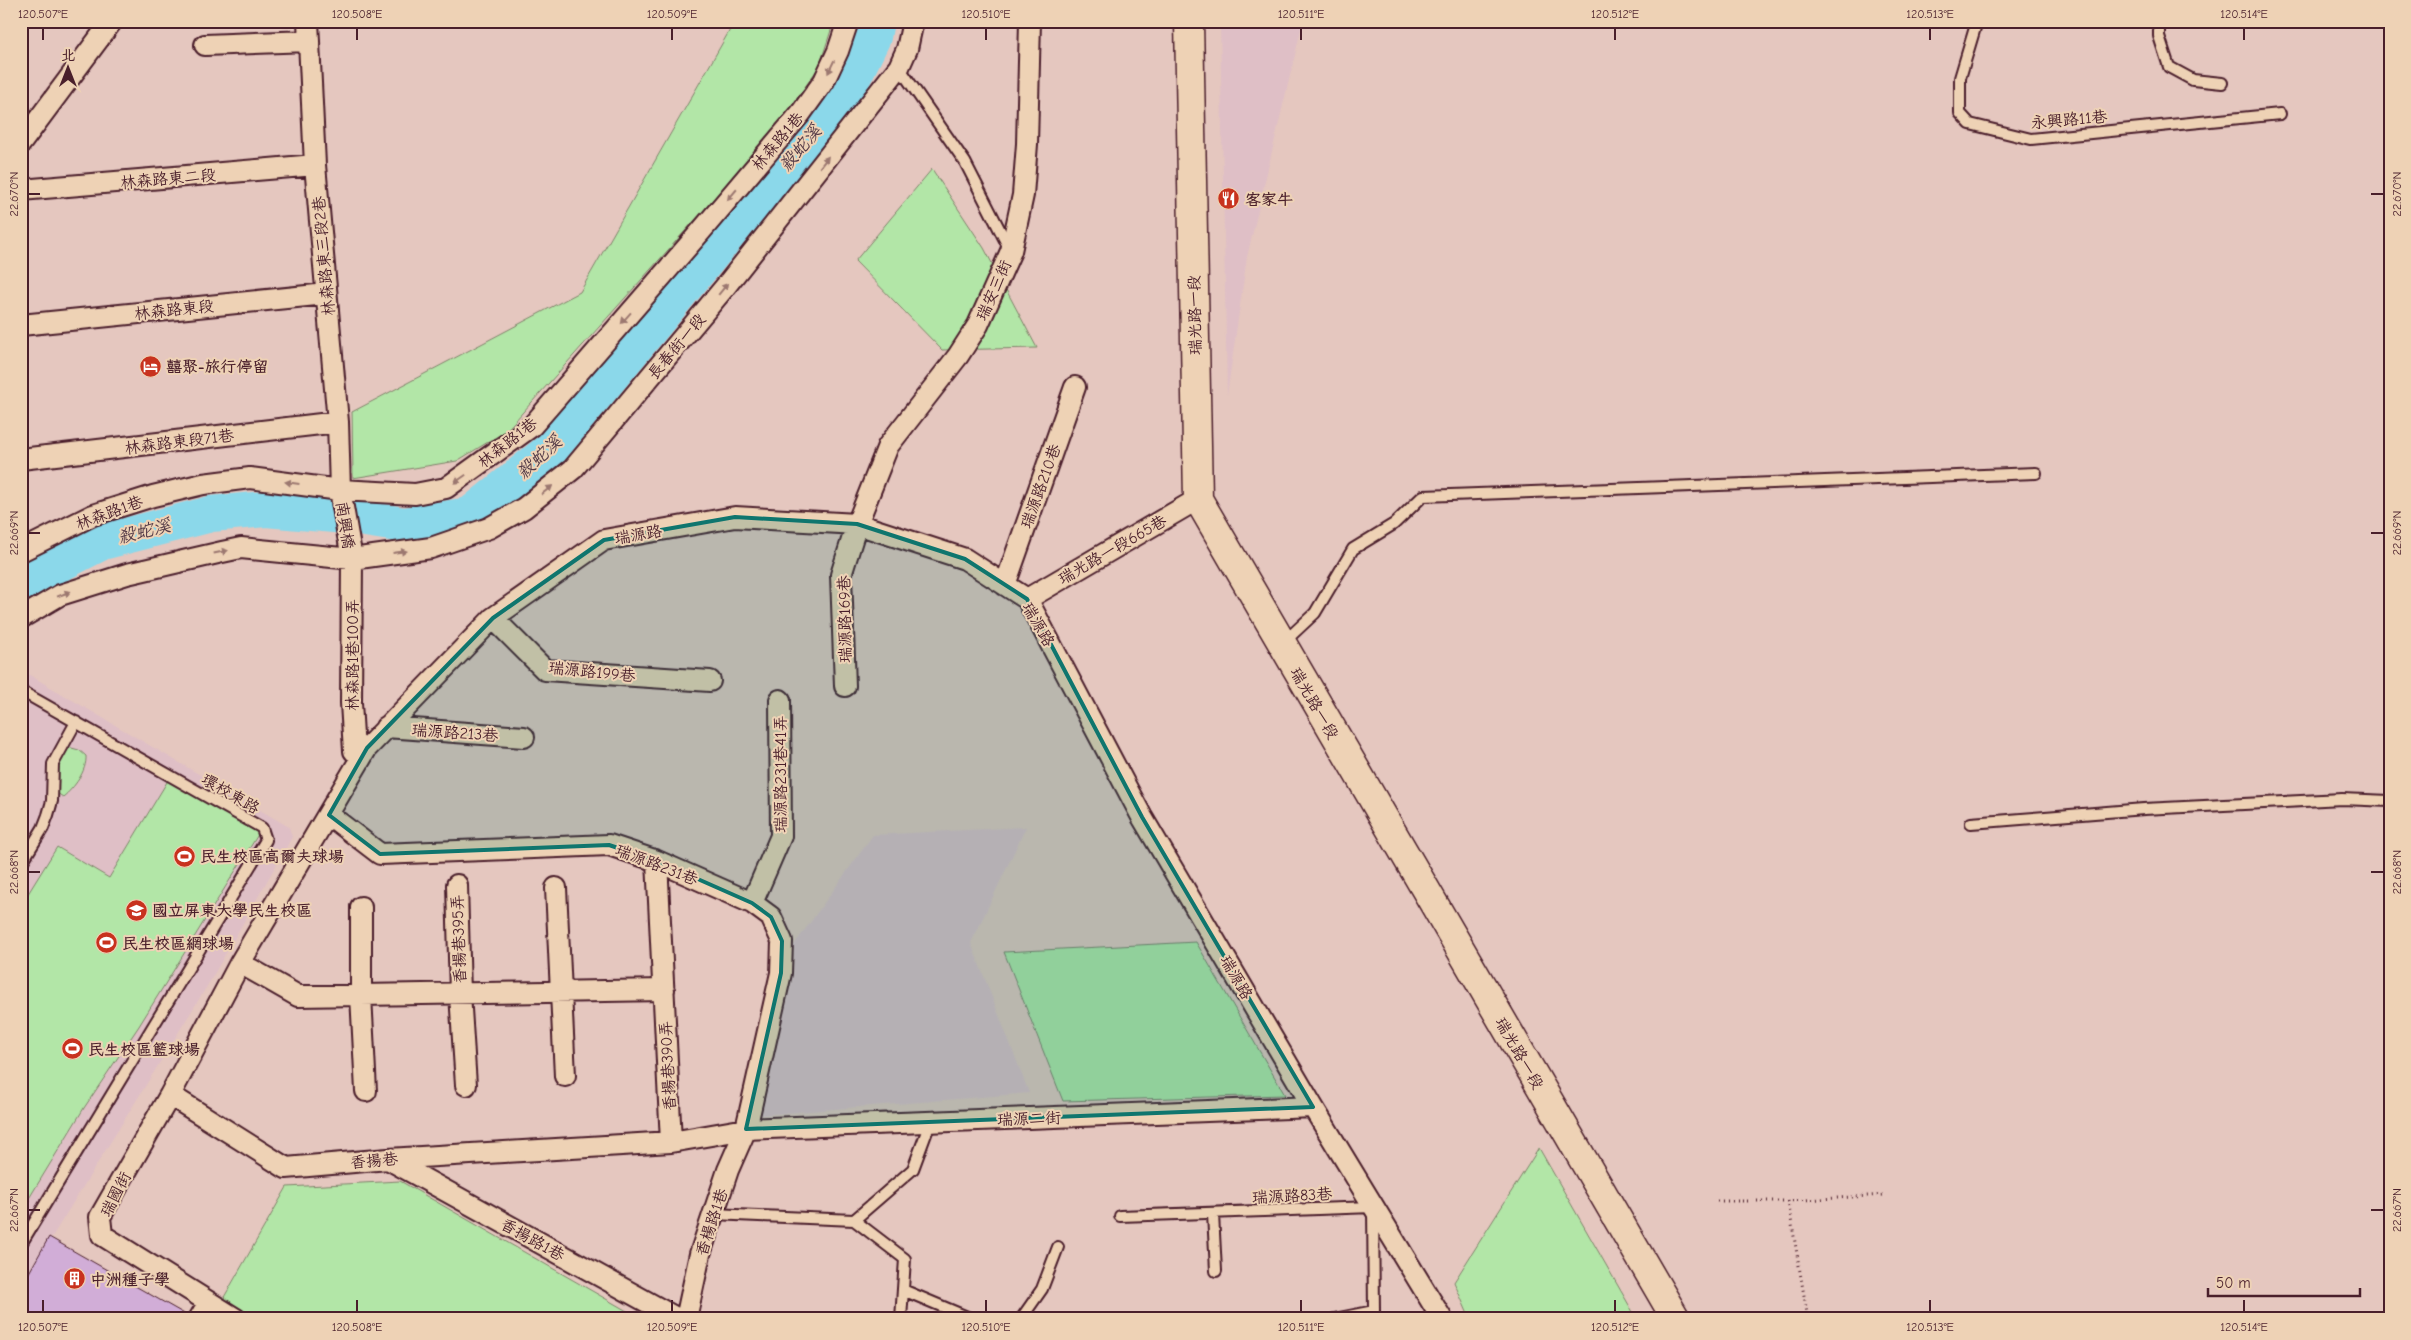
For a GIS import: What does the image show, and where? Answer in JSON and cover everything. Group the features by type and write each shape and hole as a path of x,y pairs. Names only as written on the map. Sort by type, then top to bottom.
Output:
{"street":[{"path":"21,143 112,21"},
{"name":"林森路東三段2巷","path":"308,21 315,165 338,422 340,490"},
{"name":"林森路1巷","path":"21,551 93,515 153,496 203,484 250,478 340,490 415,494 446,488 532,426 801,113 824,81 838,51 848,21"},
{"name":"長春街一段","path":"352,559 431,548 489,528 524,508 573,469 725,287 899,67 907,49 913,21"},
{"name":"瑞安三街","path":"857,524 888,446 958,356 973,333 1011,251 1023,195 1027,144 1030,21"},
{"name":"瑞光路一段","path":"1189,21 1198,499 1281,645 1676,1319"},
{"path":"205,44 309,41"},
{"name":"林森路東二段","path":"21,190 315,165"},
{"name":"林森路東段","path":"21,325 326,294"},
{"name":"瑞源路210巷","path":"1005,585 1075,387"},
{"name":"林森路東段71巷","path":"21,459 338,422"},
{"name":"南興橋","path":"340,490 352,559"},
{"name":"瑞光路一段665巷","path":"1027,599 1198,499"},
{"name":"瑞源路","path":"329,815 367,748 493,618 604,540 735,517 857,524 965,559 1027,599 1142,817 1313,1107 1442,1319"},
{"name":"瑞源路169巷","path":"845,686 841,575 857,524"},
{"path":"21,618 60,595 127,574 241,548 352,559"},
{"name":"林森路1巷100弄","path":"352,559 351,703 354,750"},
{"name":"瑞源路199巷","path":"493,618 545,670 710,681"},
{"name":"瑞源路231巷41弄","path":"752,903 781,836 780,700"},
{"name":"瑞源路213巷","path":"386,727 524,737"},
{"path":"170,1095 240,963 329,815"},
{"name":"瑞源路231巷","path":"329,815 380,854 609,845 657,861 752,903 771,917 782,941 781,972 746,1129"},
{"name":"香揚巷390弄","path":"657,861 671,1142"},
{"name":"香揚巷395弄","path":"457,885 460,994 466,1085"},
{"path":"556,888 566,1076"},
{"path":"361,908 361,995 366,1091"},
{"path":"240,963 298,996 664,990"},
{"name":"香揚巷","path":"170,1095 286,1168 388,1159 671,1142 746,1129"},
{"name":"瑞國街","path":"170,1095 100,1217 102,1235 236,1319"},
{"name":"瑞源二街","path":"746,1129 1313,1107"},
{"name":"香楊路1巷","path":"686,1319 700,1254 728,1170 746,1129"},
{"name":"香揚路1巷","path":"388,1159 678,1319"},
{"path":"198,1319 209,1302"}],"lane":[{"name":"永興路11巷","path":"1977,21 1960,78 1960,113 1970,124 2031,139 2280,114"},
{"path":"2158,21 2159,36 2169,67 2193,80 2222,83"},
{"path":"899,67 965,162 1011,251"},
{"path":"1281,645 1315,613 1353,549 1394,524 1423,496 2036,473"},
{"name":"環校東路","path":"21,691 262,828 266,840 21,1244"},
{"path":"21,864 43,828 52,801 53,764 76,722"},
{"path":"1972,823 2144,809 2342,799 2390,801"},
{"path":"854,1220 913,1169 930,1123"},
{"path":"1334,1319 1374,1312 1373,1207"},
{"name":"瑞源路83巷","path":"1120,1216 1373,1207"},
{"path":"713,1214 854,1220 904,1259 901,1319"},
{"path":"1213,1214 1216,1271"},
{"path":"1022,1319 1042,1289 1058,1247"},
{"path":"903,1290 972,1319"}],"path":[{"path":"1717,1201 1788,1201 1884,1195"},
{"path":"1788,1201 1808,1319"}],"highlighted area":[{"path":"735,517 857,524 965,559 1027,599 1142,817 1313,1107 746,1129 781,973 782,941 771,917 752,903 657,861 609,845 380,854 329,815 367,748 493,618 604,540"}],"shaded area":[{"path":"1220,21 1303,21 1247,257 1227,395"},
{"name":"國立屏東大學民生校區","path":"21,670 289,827 292,837 209,983 21,1287"},
{"path":"1026,827 971,943 1029,1093 761,1115 793,974 794,945 873,835"}],"green space":[{"path":"735,21 834,21 819,67 771,135 506,431 457,461 353,478 352,412 580,292"},
{"path":"932,169 984,248 1037,348 942,350 855,261"},
{"path":"68,747 79,750 86,756 86,762 79,779 63,797 57,793 58,768"},
{"path":"170,777 259,833 139,1026 84,1108 28,1200 21,1195 21,905 57,847 109,878"},
{"path":"1196,942 1285,1095 1063,1101 1004,952"},
{"path":"1539,1148 1637,1319 1470,1319 1454,1282"},
{"path":"400,1181 641,1319 255,1319 223,1299 287,1187"}],"building":[{"name":"中洲種子學","path":"49,1237 188,1316 187,1319 21,1319 21,1287"}],"waterway":[{"name":"殺蛇溪","path":"21,584 102,542 211,514 266,509 346,516 404,525 470,515 550,450 846,92 873,37 876,21"}],"place":[{"name":"客家牛","path":"1229,199"},
{"name":"囍聚-旅行停留","path":"150,366"},
{"name":"民生校區高爾夫球場","path":"184,856"},
{"name":"國立屏東大學民生校區","path":"136,910"},
{"name":"民生校區網球場","path":"106,943"},
{"name":"民生校區籃球場","path":"72,1049"},
{"name":"中洲種子學","path":"74,1279"}]}
